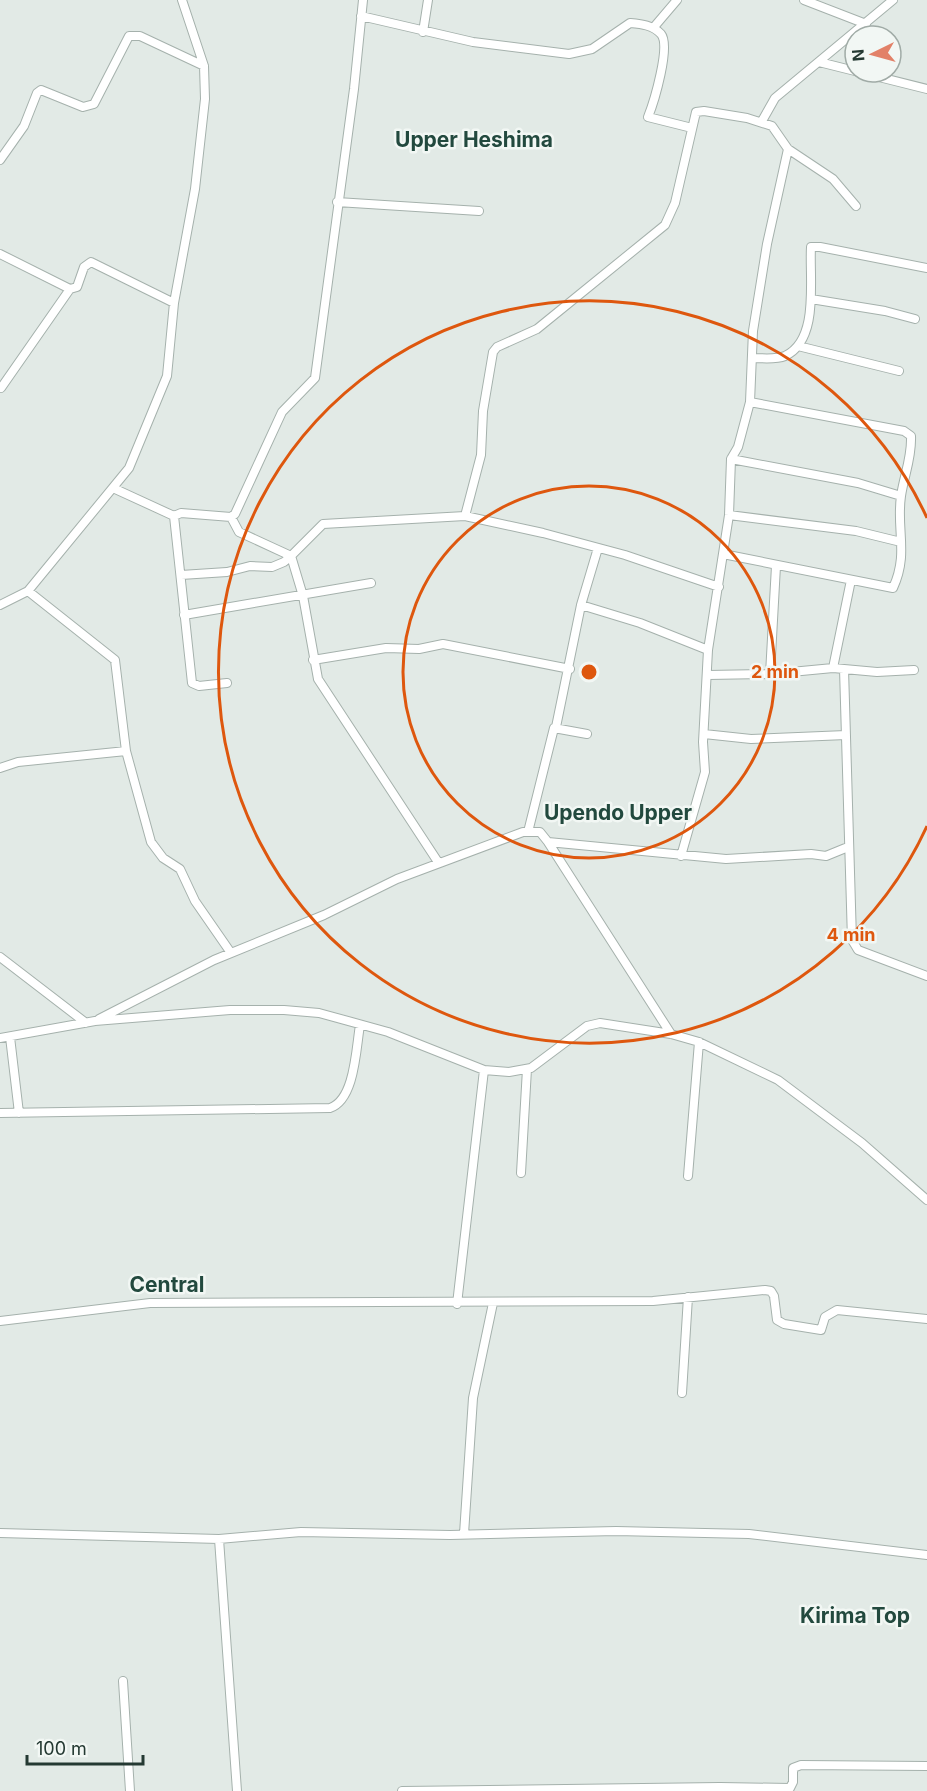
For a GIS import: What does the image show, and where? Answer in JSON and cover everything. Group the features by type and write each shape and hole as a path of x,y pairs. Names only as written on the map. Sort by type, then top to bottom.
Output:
{"street":[{"path":"0,605 28,591 129,468 167,376 174,303 195,189 205,99 204,66 182,0"},
{"path":"231,517 240,506 282,412 315,378 354,89 363,0"},
{"path":"423,32 428,0"},
{"path":"804,0 866,24 893,0"},
{"path":"654,27 674,1"},
{"path":"361,16 423,32 521,49 569,54 592,49 630,22 654,27 662,34 664,47 648,117 692,128"},
{"path":"0,160 24,126 37,93 41,90 83,107 94,104 129,36 140,36 204,66"},
{"path":"762,121 775,98 843,43"},
{"path":"819,62 927,89"},
{"path":"465,516 482,455 483,411 493,352 497,347 537,329 665,225 675,203 696,112 704,111 762,121 772,126 788,149 833,179 856,206"},
{"path":"681,856 705,772 704,734 708,650 729,514 731,459 738,447 750,402 753,331 767,244 788,149"},
{"path":"337,202 479,211"},
{"path":"752,358 784,356 798,346 809,323 811,248 814,246 927,268"},
{"path":"0,254 70,289"},
{"path":"1,388 70,289 76,287 84,267 91,262 174,303"},
{"path":"811,299 885,311 915,319"},
{"path":"798,346 899,371"},
{"path":"723,554 893,588 902,570 901,496 912,456 911,436 904,431 750,402"},
{"path":"731,459 789,472 858,483 901,496"},
{"path":"114,488 174,516 181,513 231,517"},
{"path":"729,514 856,531 901,542"},
{"path":"174,516 192,683 199,686 227,682"},
{"path":"181,575 227,572 250,566 272,567 284,562 323,524 465,516 598,548 719,587"},
{"path":"231,517 239,532 291,555 303,596 318,679 328,698 438,862"},
{"path":"528,832 570,669 581,605 598,548"},
{"path":"770,674 776,566"},
{"path":"833,668 851,580"},
{"path":"184,615 371,583"},
{"path":"28,591 114,658 126,751 151,842 164,858 180,869 195,901 231,953"},
{"path":"581,605 640,623 708,650"},
{"path":"313,660 386,648 419,649 443,644 570,669"},
{"path":"708,675 770,674 833,668 877,672 914,670"},
{"path":"844,669 852,940 858,950 927,976"},
{"path":"556,727 586,734"},
{"path":"704,734 751,739 846,735"},
{"path":"0,768 18,762 126,751"},
{"path":"95,1022 231,953 324,915 438,862 528,832 540,832 671,1034"},
{"path":"548,842 726,859 811,854 826,856 848,847"},
{"path":"0,957 86,1023"},
{"path":"0,1038 95,1022 230,1010 284,1010 320,1013 360,1024 388,1032 484,1070 509,1072 527,1069 587,1026 600,1023 671,1034 699,1042 778,1080 862,1143 927,1200"},
{"path":"0,1113 330,1108 339,1105 346,1095 360,1024"},
{"path":"10,1037 19,1113"},
{"path":"688,1176 699,1042"},
{"path":"521,1173 527,1069"},
{"path":"457,1304 484,1070"},
{"path":"0,1321 150,1303 457,1304 653,1301 749,1290 771,1291 774,1296 777,1320 812,1330 821,1330 825,1317 837,1310 927,1319"},
{"path":"682,1393 688,1297"},
{"path":"464,1534 473,1398 493,1303"},
{"path":"0,1533 219,1539 301,1532 464,1534 616,1531 749,1534 927,1555"},
{"path":"219,1539 237,1791"},
{"path":"123,1681 129,1791"},
{"path":"402,1791 790,1788 794,1782 793,1768 801,1765 927,1766"}],"district":[{"name":"Upper Heshima","path":"474,139"},
{"name":"Upendo Upper","path":"618,812"},
{"name":"Central","path":"167,1284"},
{"name":"Kirima Top","path":"855,1615"}]}
